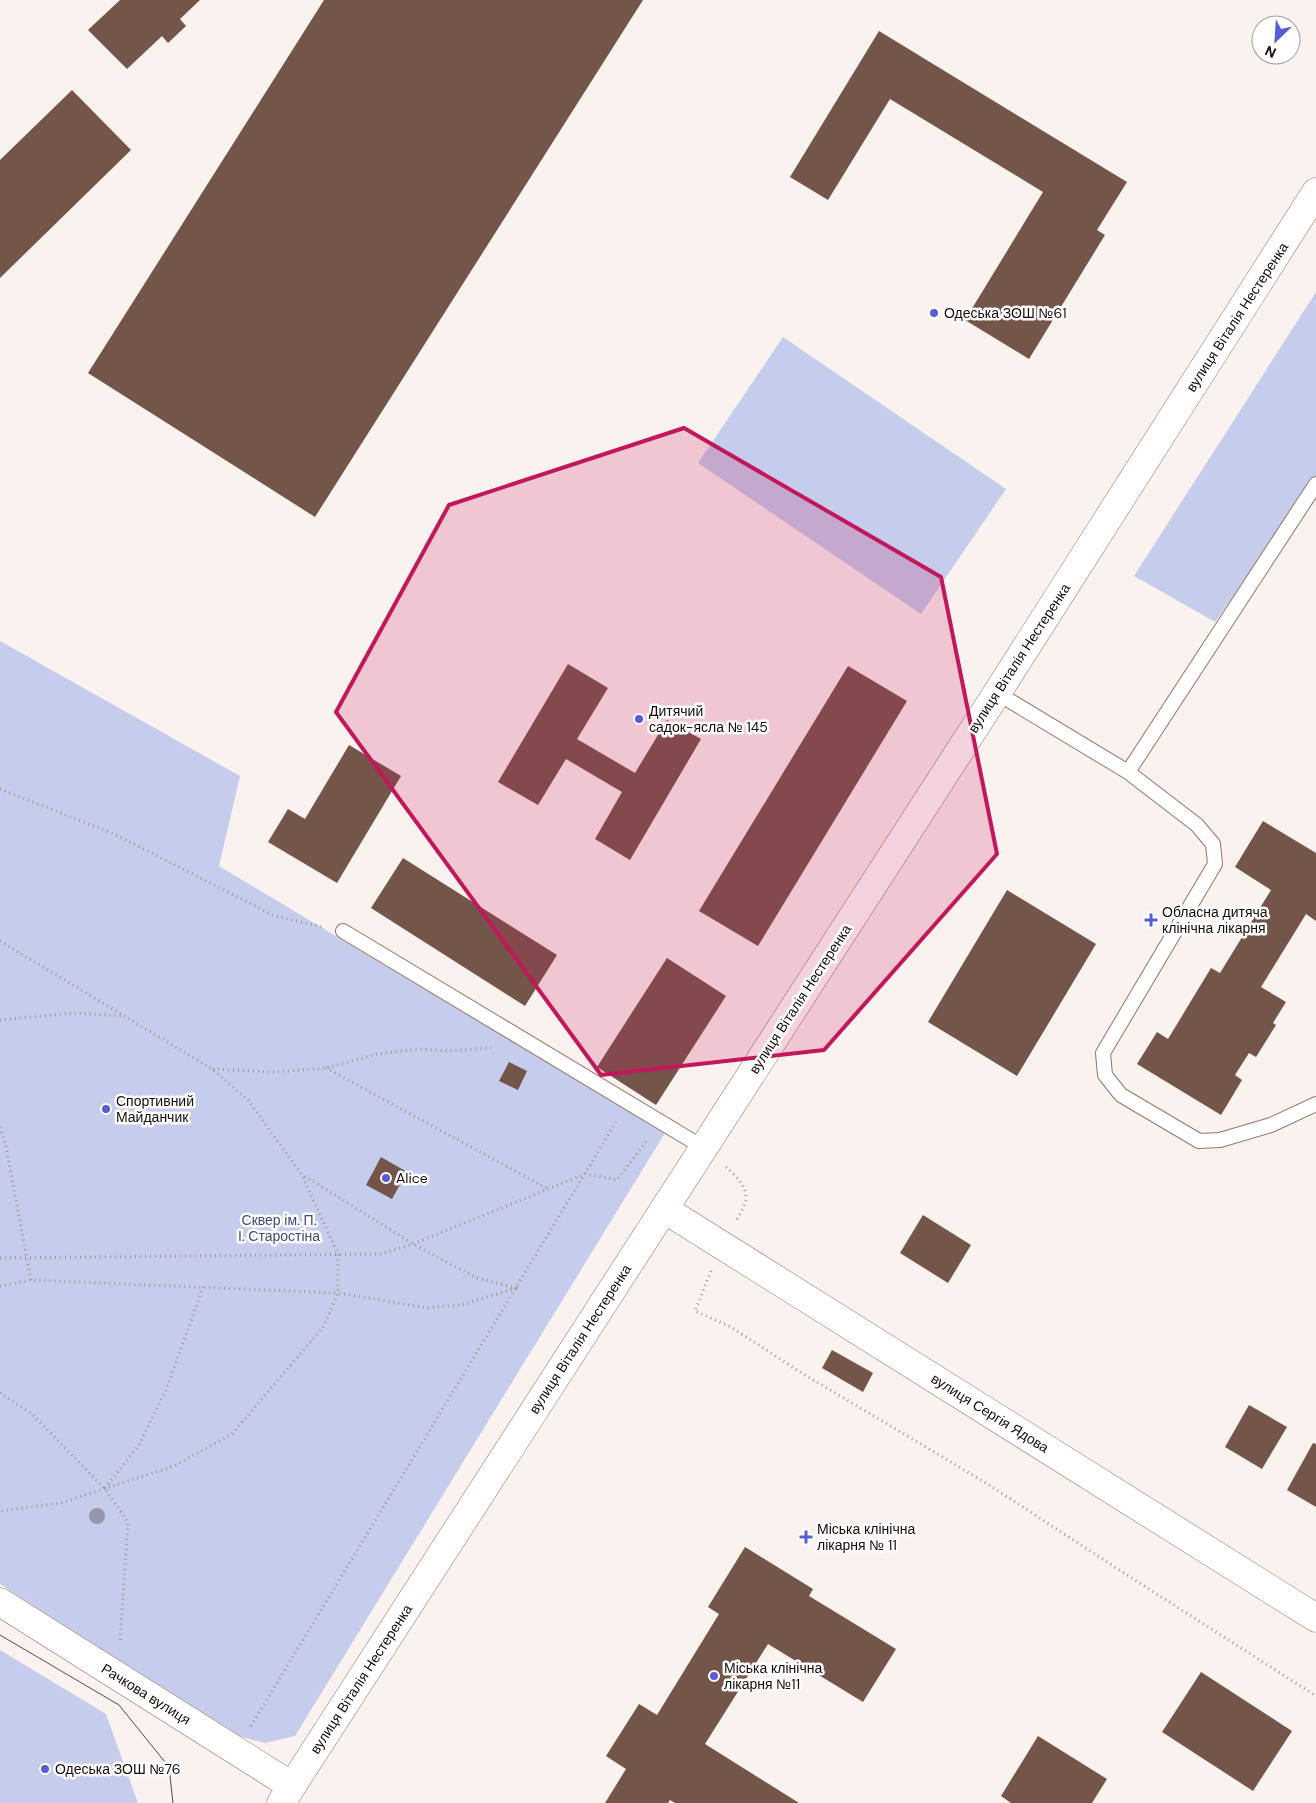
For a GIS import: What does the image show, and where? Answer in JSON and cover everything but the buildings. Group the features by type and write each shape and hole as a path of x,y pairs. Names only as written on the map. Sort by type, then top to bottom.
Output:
{"main road":[{"name":"вулиця Віталія Нестеренка","path":"287,1794 997,693 1316,192"},
{"name":"вулиця Сергія Ядова","path":"664,1209 1316,1618"},
{"name":"Рачкова вулиця","path":"0,1602 236,1750 287,1794"}],"lane":[{"path":"1128,772 1316,484"},
{"path":"997,693 1128,772 1197,825 1213,844 1215,864 1103,1053 1105,1076 1121,1095 1199,1141 1220,1140 1271,1125 1316,1104"},
{"path":"343,931 704,1148"}],"path":[{"path":"0,789 114,834 275,916 343,931"},
{"path":"0,940 212,1069 248,1100 302,1175 338,1254 338,1293 324,1326 232,1434 174,1466 105,1489 61,1503 0,1511"},
{"path":"0,1020 73,1013 125,1016"},
{"path":"212,1069 274,1072 326,1068 377,1054 417,1049 449,1051 531,1044"},
{"path":"326,1068 548,1189"},
{"path":"236,1750 628,1102"},
{"path":"0,1127 6,1147 31,1280"},
{"path":"0,1258 381,1254 413,1244 585,1174"},
{"path":"302,1175 413,1244 477,1278 516,1288"},
{"path":"0,1286 31,1280 338,1293 428,1308 465,1304 516,1288"},
{"path":"105,1489 140,1445 166,1390 203,1287"},
{"path":"695,1311 731,1327 800,1372 986,1482 1316,1696"},
{"path":"0,1393 32,1414 105,1489 128,1522 118,1676"}],"highlighted area":[{"path":"684,428 941,577 997,854 824,1050 601,1075 336,712 449,505"}],"green space":[{"path":"1316,292 1316,481 1215,622 1134,576"},
{"path":"783,337 1006,489 921,614 698,463"},
{"name":"Сквер ім. П. І. Старостіна","path":"0,641 240,776 219,866 665,1133 295,1736 265,1743 230,1734 0,1584"},
{"path":"0,1650 106,1714 138,1803 0,1803"}],"tram line":[{"path":"0,1635 119,1705 169,1767 173,1803"}],"place":[{"name":"Одеська ЗОШ №61","path":"934,313"},
{"name":"Дитячий садок-ясла № 145","path":"639,719"},
{"name":"Обласна дитяча клінічна лікарня","path":"1151,920"},
{"name":"Спортивний Майданчик","path":"106,1109"},
{"name":"Alice","path":"386,1178"},
{"name":"Міська клінічна лікарня № 11","path":"806,1537"},
{"name":"Міська клінічна лікарня №11","path":"714,1676"},
{"name":"Одеська ЗОШ №76","path":"45,1769"}]}
